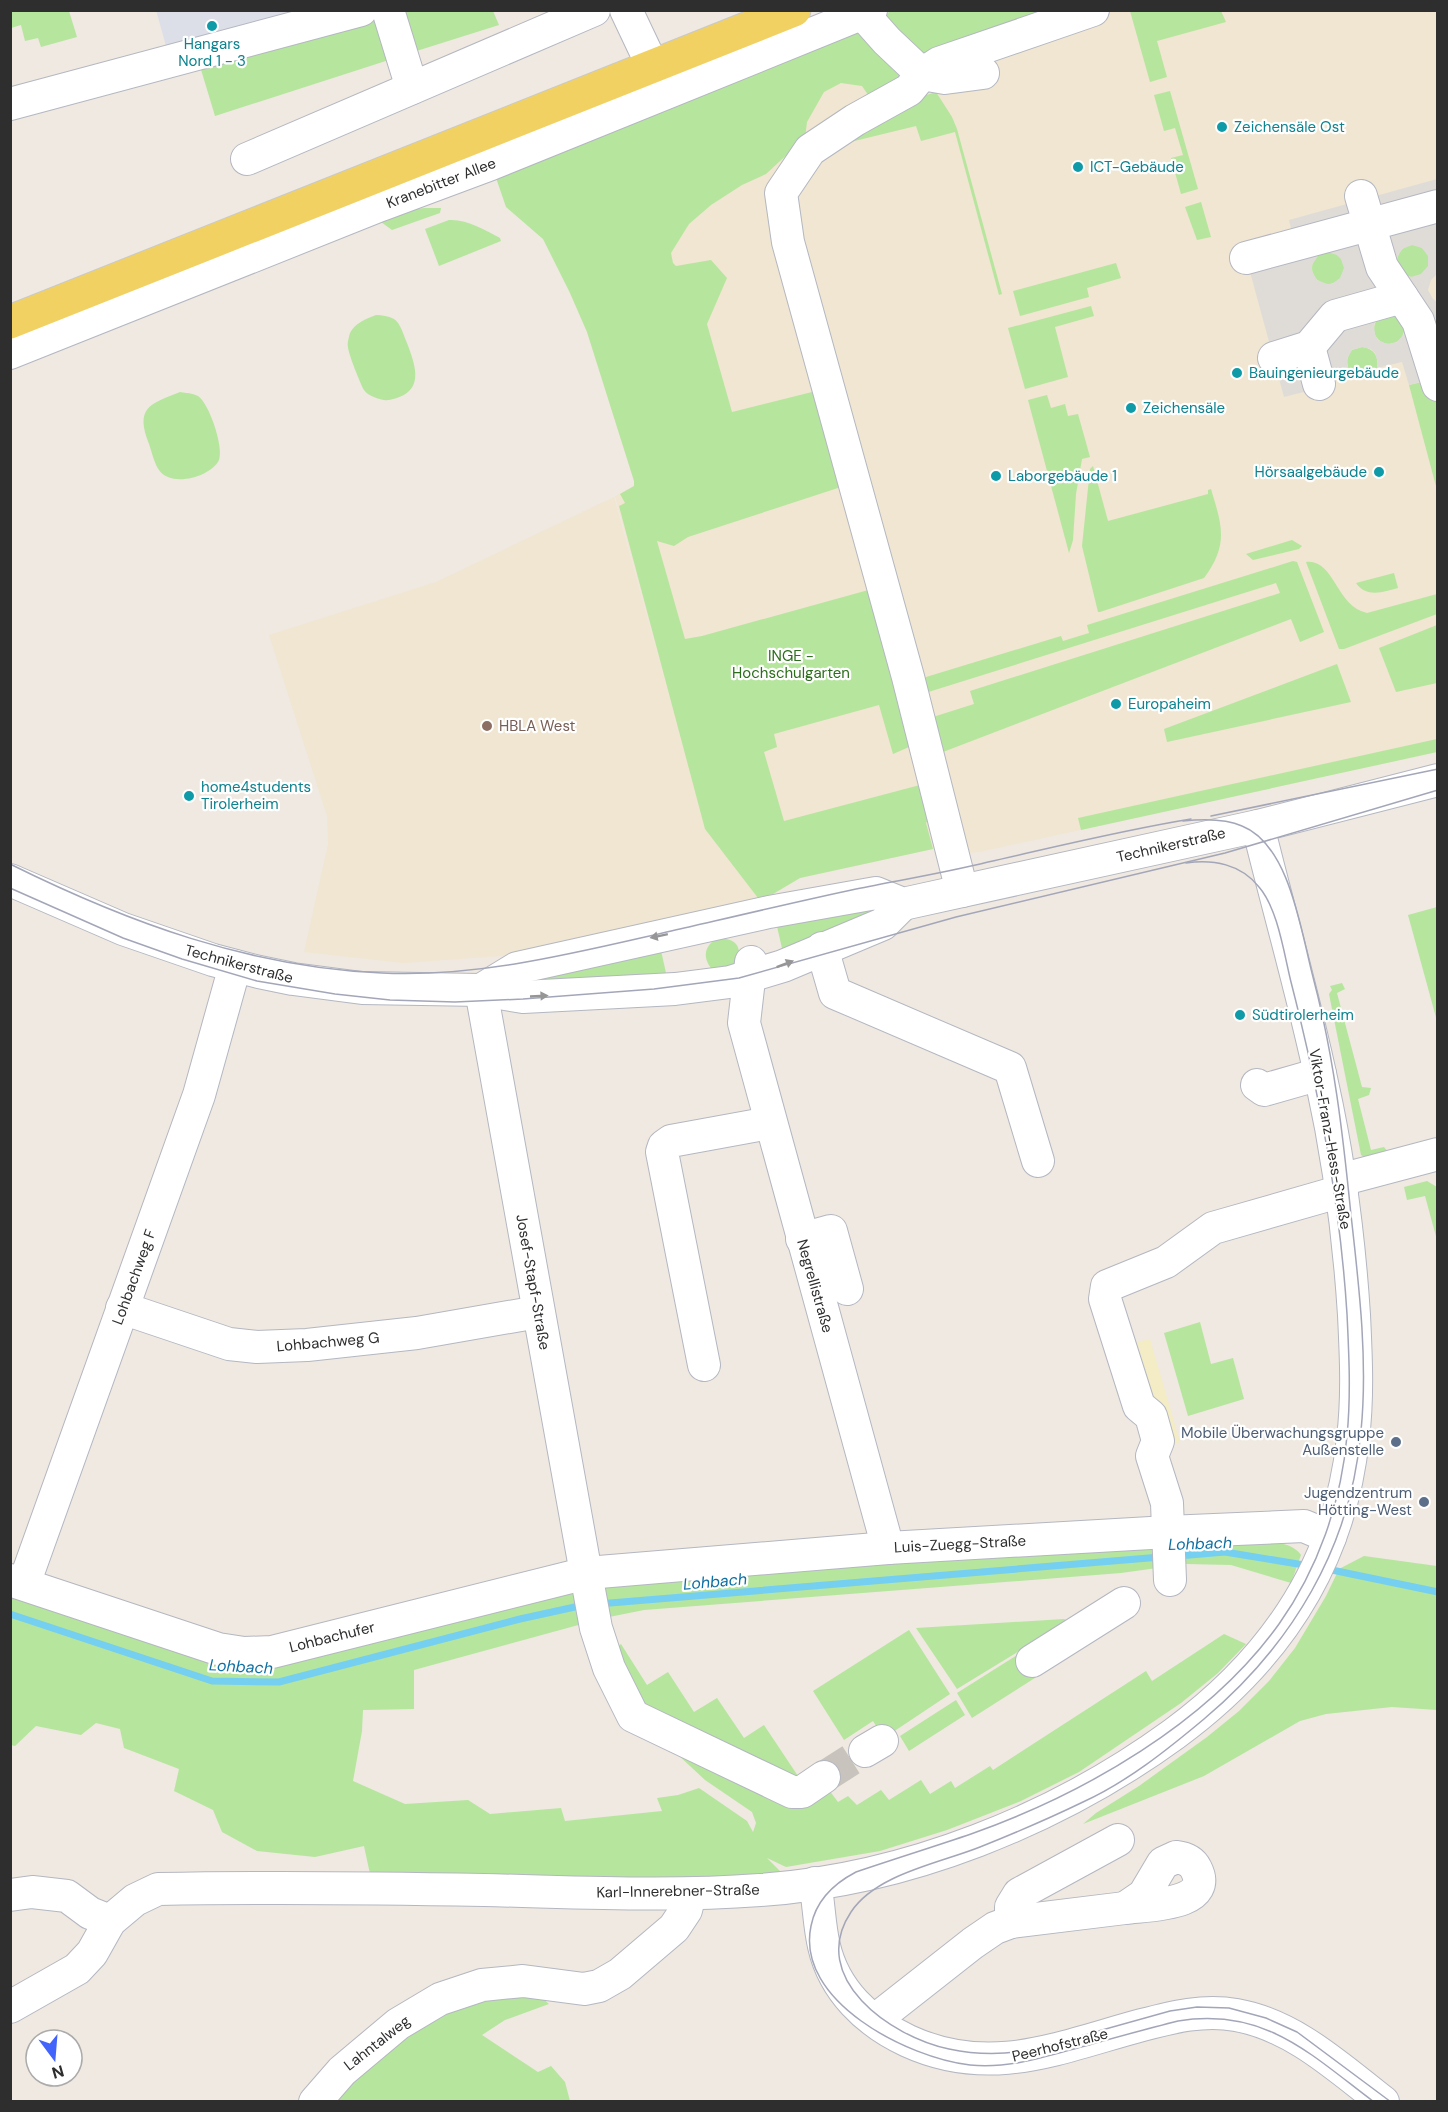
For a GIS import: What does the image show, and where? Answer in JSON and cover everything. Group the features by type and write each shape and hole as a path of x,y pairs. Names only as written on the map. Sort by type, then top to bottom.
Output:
{"main road":[{"name":"Kranebitter Allee","path":"10,322 794,10"}],"street":[{"path":"10,104 361,10"},
{"path":"388,10 412,88"},
{"path":"246,159 594,10"},
{"path":"626,10 653,67"},
{"path":"962,891 908,677 788,242 781,193 810,150 855,120 909,90 922,75 939,63 1093,10"},
{"path":"867,12 886,41 922,75 945,78 983,73"},
{"name":"Kranebitter Allee","path":"10,353 381,205 502,160 867,12"},
{"path":"1246,258 1365,210 1437,206"},
{"path":"1365,210 1382,267 1418,321 1429,327 1436,375"},
{"path":"1274,357 1309,347 1335,316 1402,297"},
{"path":"1309,347 1319,384"},
{"name":"Technikerstraße","path":"10,880 123,929 235,966 293,979 362,988 481,990 523,997 730,977 783,966 884,924 903,903 1258,826 1437,780"},
{"name":"Viktor-Franz-Hess-Straße","path":"1258,826 1320,1074 1341,1186 1352,1291 1356,1380 1355,1416 1348,1476 1319,1562"},
{"path":"481,990 517,968 769,912 876,893 903,903"},
{"path":"716,925 731,925 746,936 752,952 730,977 701,974 693,957 693,948 702,932 716,925"},
{"path":"822,948 834,993 1010,1068 1038,1161"},
{"name":"Lohbachweg F","path":"17,1582 122,1308 199,1095 235,966"},
{"name":"Negrellistraße","path":"730,977 888,1548"},
{"name":"Josef-Stapf-Straße","path":"481,990 596,1628 609,1668 633,1716 792,1792 802,1792 824,1777"},
{"path":"1257,1085 1264,1090 1320,1074"},
{"path":"704,1365 662,1152 664,1146 671,1141 770,1123"},
{"path":"1170,1580 1167,1503 1152,1456 1158,1441 1151,1416 1139,1406 1105,1299 1107,1286 1166,1262 1213,1228 1341,1186 1401,1163 1437,1154"},
{"path":"802,1239 831,1232 847,1289"},
{"name":"Lohbachweg G","path":"122,1308 229,1344 257,1347 307,1345 417,1333 538,1312"},
{"name":"Luis-Zuegg-Straße","path":"588,1582 888,1548 1168,1540 1304,1526 1319,1562"},
{"name":"Karl-Innerebner-Straße","path":"110,1921 135,1900 158,1889 373,1888 690,1894 766,1890 901,1866 953,1848 1048,1809 1121,1771 1192,1721 1240,1680 1277,1636 1319,1562"},
{"name":"Lohbachufer","path":"17,1582 218,1649 244,1653 272,1652 588,1582"},
{"path":"1032,1661 1124,1603"},
{"path":"1011,1922 1012,1902 1024,1890 1118,1840"},
{"name":"Peerhofstraße","path":"815,1883 824,1946 835,1976 852,2001 903,2039 940,2053 981,2060 997,2060 1026,2056 1182,2015 1235,2014 1267,2023 1297,2038 1383,2102"},
{"path":"10,1896 32,1892 67,1896 90,1913 110,1921 92,1953 77,1969 10,2007"},
{"name":"Lahntalweg","path":"315,2102 342,2071 398,2024 440,1999 482,1985 523,1981 584,1989 599,1986 620,1974 674,1928 686,1910 690,1894"},
{"path":"875,2020 994,1928 1011,1922 1125,1908"}],"shaded area":[{"name":"Hangars Nord 1 - 3","path":"156,10 320,11 168,53"},
{"path":"972,11 1437,11 1437,752 979,852 968,853 938,847 800,878 773,894 758,898 514,955 404,963 304,952 328,844 327,816 269,635 436,582 614,497 675,718 615,496 634,486 634,481 587,332 570,293 881,46"},
{"path":"1437,179 1437,274 1431,280 1428,290 1437,302 1437,398 1430,380 1409,385 1402,362 1377,368 1375,353 1371,349 1362,347 1352,350 1347,359 1348,370 1353,375 1304,388 1304,392 1284,397 1243,246 1292,233 1289,220","holes":["1412,245 1422,248 1428,256 1428,266 1421,274 1411,277 1406,275 1397,263 1397,258 1402,249","1327,252 1341,259 1344,268 1340,278 1332,284 1317,280 1312,271 1312,265 1318,256","1393,313 1404,324 1404,334 1397,342 1387,344 1378,340 1375,335 1376,320"]}],"green space":[{"path":"11,10 69,11 77,37 41,47 38,38 25,41 21,25 11,28"},
{"path":"401,10 493,11 499,25 407,54"},
{"path":"890,10 1079,11 918,56 885,18"},
{"path":"1130,11 1221,11 1226,22 1157,41 1167,77 1150,82"},
{"path":"383,16 395,58 215,116 199,63"},
{"name":"INGE - Hochschulgarten","path":"858,27 905,74 873,102 862,86 841,83 824,92 807,122 805,138 766,174 742,185 711,205 689,224 671,253 676,266 711,260 727,278 707,324 732,412 816,391 844,486 688,537 674,546 657,541 685,639 872,589 913,741 909,747 893,754 879,705 774,734 777,747 764,752 784,821 920,785 929,818 926,823 933,849 800,878 773,894 758,898 705,829 619,506 625,503 620,494 634,486 634,481 587,332 543,239 506,207 494,172"},
{"path":"1170,91 1198,189 1181,194 1171,158 1183,155 1175,128 1164,131 1154,95"},
{"path":"936,92 957,129 1002,294 999,295 955,132 921,141 916,126 838,145 917,98"},
{"path":"1201,202 1211,237 1197,240 1185,207"},
{"path":"441,208 440,213 392,230 381,222 410,210"},
{"path":"449,220 462,221 476,226 500,238 501,241 439,266 425,229"},
{"path":"1413,245 1424,250 1429,261 1424,272 1413,277 1402,272 1397,261 1402,250"},
{"path":"1328,252 1339,257 1344,268 1339,279 1328,284 1317,279 1312,268 1317,257"},
{"path":"1116,263 1121,278 1087,288 1089,297 1020,316 1013,291"},
{"path":"1091,306 1094,316 1055,327 1068,377 1025,389 1008,328"},
{"path":"1389,314 1400,318 1404,329 1400,340 1389,344 1378,340 1374,329 1378,318"},
{"path":"376,315 392,318 398,324 415,370 415,378 409,392 389,400 375,398 364,390 348,347 352,330 361,322"},
{"path":"1362,347 1370,349 1375,354 1377,368 1353,375 1347,360 1352,350"},
{"path":"1430,380 1437,398 1437,490 1409,385"},
{"path":"180,392 198,396 207,407 220,454 215,466 208,471 181,479 172,478 159,470 145,432 144,422 144,415 153,404"},
{"path":"1047,395 1051,408 1065,404 1068,416 1078,414 1090,457 1082,459 1076,494 1073,540 1069,553 1028,400"},
{"path":"1093,466 1108,521 1208,494 1208,490 1211,489 1221,535 1217,555 1204,578 1098,612 1082,546 1090,469"},
{"path":"1292,540 1302,546 1299,549 1253,560 1246,554"},
{"path":"1293,561 1297,562 1324,632 1300,642 1291,619 943,752 933,717 974,704 970,691 1280,593 1276,583 922,694 923,680 926,677 1061,636 1063,641 1089,633 1087,625"},
{"path":"1306,562 1316,563 1323,568 1348,602 1367,613 1437,594 1437,614 1339,649"},
{"path":"1394,573 1398,588 1393,590 1370,592 1360,588 1356,583"},
{"path":"1437,625 1437,683 1396,692 1379,648"},
{"path":"1337,664 1351,702 1167,742 1164,729"},
{"path":"1437,739 1437,752 1081,830 1078,818"},
{"path":"882,907 784,957 776,922"},
{"path":"1438,907 1437,1021 1408,915"},
{"path":"721,938 736,944 739,951 738,961 736,966 712,969 707,960 706,950 711,943"},
{"path":"660,946 668,982 528,991 526,979"},
{"path":"1342,983 1345,989 1337,993 1362,1087 1371,1088 1369,1095 1358,1099 1371,1150 1384,1147 1388,1152 1365,1158 1361,1155 1329,994 1332,990 1330,986"},
{"path":"1427,1181 1437,1187 1437,1240 1425,1196 1407,1200 1404,1187"},
{"path":"1200,1322 1211,1364 1233,1358 1244,1399 1188,1416 1164,1333"},
{"path":"1254,1541 1280,1543 1297,1550 1301,1555 1291,1583 1231,1565 1186,1564 1121,1573 644,1610 604,1618 414,1670 414,1709 363,1710 362,1731 353,1781 405,1804 468,1800 490,1814 561,1808 565,1821 662,1811 657,1798 678,1795 699,1788 747,1821 753,1832 756,1823 752,1812 705,1780 676,1753 829,1790 838,1802 848,1796 857,1805 881,1790 889,1800 921,1780 930,1794 951,1781 955,1788 990,1766 993,1770 1146,1671 1152,1681 1224,1634 1246,1644 1218,1673 1181,1703 1079,1772 1021,1801 947,1830 880,1851 786,1867 767,1858 780,1871 766,1890 373,1888 364,1846 315,1857 257,1851 222,1832 213,1810 174,1791 179,1769 124,1748 120,1729 96,1723 81,1735 36,1726 15,1746 11,1745 11,1580 218,1649 515,1591 1146,1542"},
{"path":"1364,1556 1437,1566 1437,1710 1392,1707 1326,1714 1300,1721 1204,1776 1083,1824 1207,1737 1239,1711 1269,1681 1295,1648 1339,1569"},
{"path":"1064,1619 1068,1621 957,1689 916,1628"},
{"path":"909,1630 950,1694 884,1738 873,1721 844,1740 813,1691"},
{"path":"621,1644 647,1685 668,1672 694,1712 717,1698 744,1738 764,1725 800,1779 641,1710 616,1648"},
{"path":"1022,1652 1038,1676 972,1718 957,1693"},
{"path":"956,1700 965,1715 909,1751 900,1736"},
{"path":"523,1981 549,2004 505,2020 482,2035 538,2072 551,2066 565,2082 570,2101 315,2102 397,2024"}],"sand":[{"path":"1150,1339 1180,1442 1167,1446 1137,1342"}],"waterway":[{"name":"Lohbach","path":"1178,1556 1225,1552 1310,1566"},
{"name":"Lohbach","path":"598,1604 1161,1557"},
{"name":"Lohbach","path":"1327,1569 1438,1592"},
{"name":"Lohbach","path":"10,1614 212,1681 279,1682 520,1619 584,1605"}],"tunnel":[{"path":"824,1777 865,1751"}],"tram line":[{"path":"1211,816 1438,769"},
{"path":"10,888 123,938 182,959 257,981 335,994 390,1000 455,1002 523,999 654,989 739,978 956,917 1225,853 1438,790"},
{"path":"10,864 145,923 237,951 284,962 333,969 421,973 460,971 576,953 835,894 955,870 1115,833 1191,819"},
{"path":"1183,821 1213,820 1235,823 1258,836 1272,851 1282,870 1298,914 1320,1007 1341,1125 1362,1323 1364,1377 1361,1431 1355,1474 1345,1515 1312,1591 1290,1626 1236,1690 1204,1719 1146,1765 1099,1794 1019,1831 910,1871 876,1888 851,1912 840,1936 840,1960 847,1981 862,2001 881,2018 903,2032 949,2049 981,2053 1023,2051 1170,2011 1197,2007 1229,2008 1266,2018 1297,2032 1391,2102"},
{"path":"1186,863 1216,863 1235,868 1252,879 1266,896 1280,932 1319,1105 1334,1188 1344,1272 1349,1375 1344,1461 1325,1535 1305,1581 1279,1624 1250,1660 1217,1693 1141,1751 1057,1798 1014,1818 856,1872 848,1877 833,1888 817,1908 811,1926 811,1953 820,1978 838,2001 861,2021 888,2038 945,2060 984,2066 1012,2064 1178,2021 1209,2018 1236,2021 1285,2038 1329,2067 1374,2102"}],"place":[{"name":"Hangars Nord 1 - 3","path":"212,26"},
{"name":"Zeichensäle Ost","path":"1222,127"},
{"name":"ICT-Gebäude","path":"1078,167"},
{"name":"Bauingenieurgebäude","path":"1237,373"},
{"name":"Zeichensäle","path":"1131,408"},
{"name":"Hörsaalgebäude","path":"1379,472"},
{"name":"Laborgebäude 1","path":"996,476"},
{"name":"Europaheim","path":"1116,704"},
{"name":"HBLA West","path":"487,726"},
{"name":"home4students Tirolerheim","path":"189,796"},
{"name":"Südtirolerheim","path":"1240,1015"},
{"name":"Mobile Überwachungsgruppe Außenstelle","path":"1396,1442"},
{"name":"Jugendzentrum Hötting-West","path":"1424,1502"}]}
